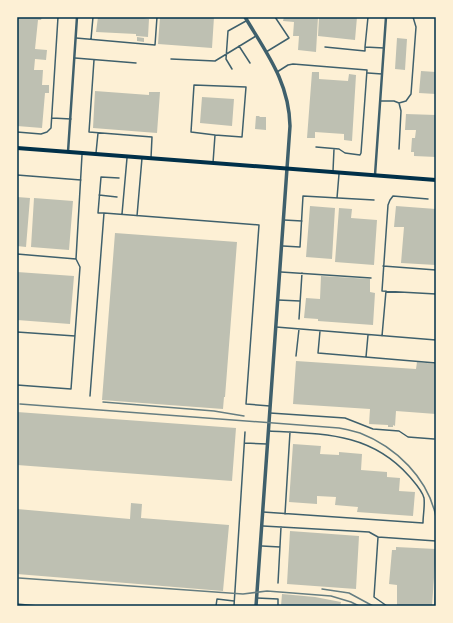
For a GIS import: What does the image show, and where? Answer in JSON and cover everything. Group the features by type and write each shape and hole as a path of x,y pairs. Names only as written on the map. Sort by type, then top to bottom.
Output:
{"main road":[{"path":"17,148 436,180"}],"street":[{"path":"68,152 77,17"},
{"path":"375,175 386,17"},
{"path":"246,19 277,72 287,98 290,112 256,606"}],"lane":[{"path":"17,132 41,134 47,132 51,128 58,17"},
{"path":"91,39 93,17"},
{"path":"76,38 154,45 157,17"},
{"path":"266,52 289,38 275,17"},
{"path":"325,47 365,51 368,17"},
{"path":"380,101 394,101 399,103 406,101 411,94 416,27 413,17"},
{"path":"232,69 226,59 228,31 246,19"},
{"path":"170,59 215,62 256,36"},
{"path":"240,46 250,63"},
{"path":"365,46 384,48"},
{"path":"75,58 136,63"},
{"path":"94,60 89,132 152,137 151,158"},
{"path":"277,72 288,65 293,64 368,70 360,155 345,153 339,149 316,147"},
{"path":"367,73 382,74"},
{"path":"194,85 246,87 242,137 215,135 191,132 194,85"},
{"path":"399,103 402,111 399,149"},
{"path":"52,118 70,119"},
{"path":"96,154 98,132"},
{"path":"213,163 215,135"},
{"path":"333,172 334,149"},
{"path":"17,385 71,390 80,267 79,262 76,259 82,153"},
{"path":"122,215 127,156"},
{"path":"137,216 142,157"},
{"path":"337,198 339,172"},
{"path":"17,174 81,180"},
{"path":"119,178 101,177 98,213 259,225 246,404 270,406"},
{"path":"99,195 117,197"},
{"path":"281,246 300,247 303,196 374,200"},
{"path":"428,199 394,196 390,200 388,205 382,291 436,294"},
{"path":"90,396 104,213"},
{"path":"283,220 302,221"},
{"path":"17,254 76,259"},
{"path":"383,266 436,270"},
{"path":"279,272 371,278"},
{"path":"299,319 302,273"},
{"path":"382,336 386,291"},
{"path":"277,300 300,302"},
{"path":"276,327 436,340"},
{"path":"296,356 299,329"},
{"path":"320,331 318,353 436,363"},
{"path":"17,332 75,336"},
{"path":"366,357 368,335"},
{"path":"270,413 345,418 373,429 399,431 408,437 434,439"},
{"path":"263,512 422,523 424,499 413,480 403,469 378,450 362,442 338,436 268,430"},
{"path":"234,606 245,432"},
{"path":"285,514 290,432"},
{"path":"244,443 267,444"},
{"path":"262,526 369,532 378,537 436,541"},
{"path":"278,583 281,527"},
{"path":"378,537 374,598 387,606"},
{"path":"260,546 280,547"},
{"path":"257,598 278,599 278,606"},
{"path":"216,606 217,599 234,601"},
{"path":"17,604 38,606"}],"building":[{"path":"17,17 42,17 41,20 38,20 35,49 47,50 46,60 35,59 34,70 43,70 42,85 49,85 49,93 45,93 42,128 17,126"},
{"path":"98,17 138,17 149,19 148,37 136,36 136,34 96,32"},
{"path":"160,17 214,17 212,48 158,44"},
{"path":"284,17 318,17 316,52 298,50 299,36 293,36 294,22 283,21"},
{"path":"319,17 357,17 355,40 318,36"},
{"path":"137,37 144,38 144,42 137,41"},
{"path":"397,38 407,39 405,70 395,69"},
{"path":"421,71 436,72 436,94 419,93"},
{"path":"312,72 319,72 319,79 348,81 349,74 356,75 352,141 344,140 344,134 315,132 315,138 307,138"},
{"path":"95,91 149,95 149,92 160,92 157,133 93,128"},
{"path":"202,97 234,99 232,126 200,123"},
{"path":"406,114 436,115 436,157 414,156 414,152 411,152 412,138 415,138 416,130 405,130"},
{"path":"256,116 266,117 266,130 255,129"},
{"path":"17,197 30,198 26,247 17,246"},
{"path":"34,198 73,201 69,250 31,247"},
{"path":"310,206 335,208 332,259 306,257"},
{"path":"396,206 436,209 436,265 401,263 404,227 394,227"},
{"path":"339,208 352,209 351,218 377,220 374,265 335,262"},
{"path":"115,233 237,242 223,409 102,400"},
{"path":"17,272 74,276 70,324 17,320"},
{"path":"321,276 370,279 370,292 375,293 373,325 318,321 318,319 304,318 306,298 320,299"},
{"path":"296,361 416,369 417,362 436,364 436,414 396,411 395,426 393,425 393,427 388,427 388,425 369,424 370,409 293,404"},
{"path":"17,412 236,428 232,481 17,465"},
{"path":"293,444 321,446 320,454 339,455 339,452 362,454 361,470 387,472 387,477 400,478 399,491 415,492 413,516 357,512 358,507 335,505 336,497 317,496 317,504 289,502"},
{"path":"131,503 142,504 141,518 229,525 223,591 17,574 17,509 130,519"},
{"path":"290,531 359,536 356,589 287,584"},
{"path":"396,547 436,549 432,606 397,606 397,585 389,584 392,550 396,550"},
{"path":"282,594 315,597 341,602 340,606 281,606"}],"railway":[{"path":"103,402 214,411 244,416"},
{"path":"20,404 339,428 360,433 373,439 398,455 418,477 426,489 436,517"},
{"path":"435,606 436,577"},
{"path":"19,578 243,594 267,591 331,596 359,606"},
{"path":"322,589 349,593 373,606"}]}
